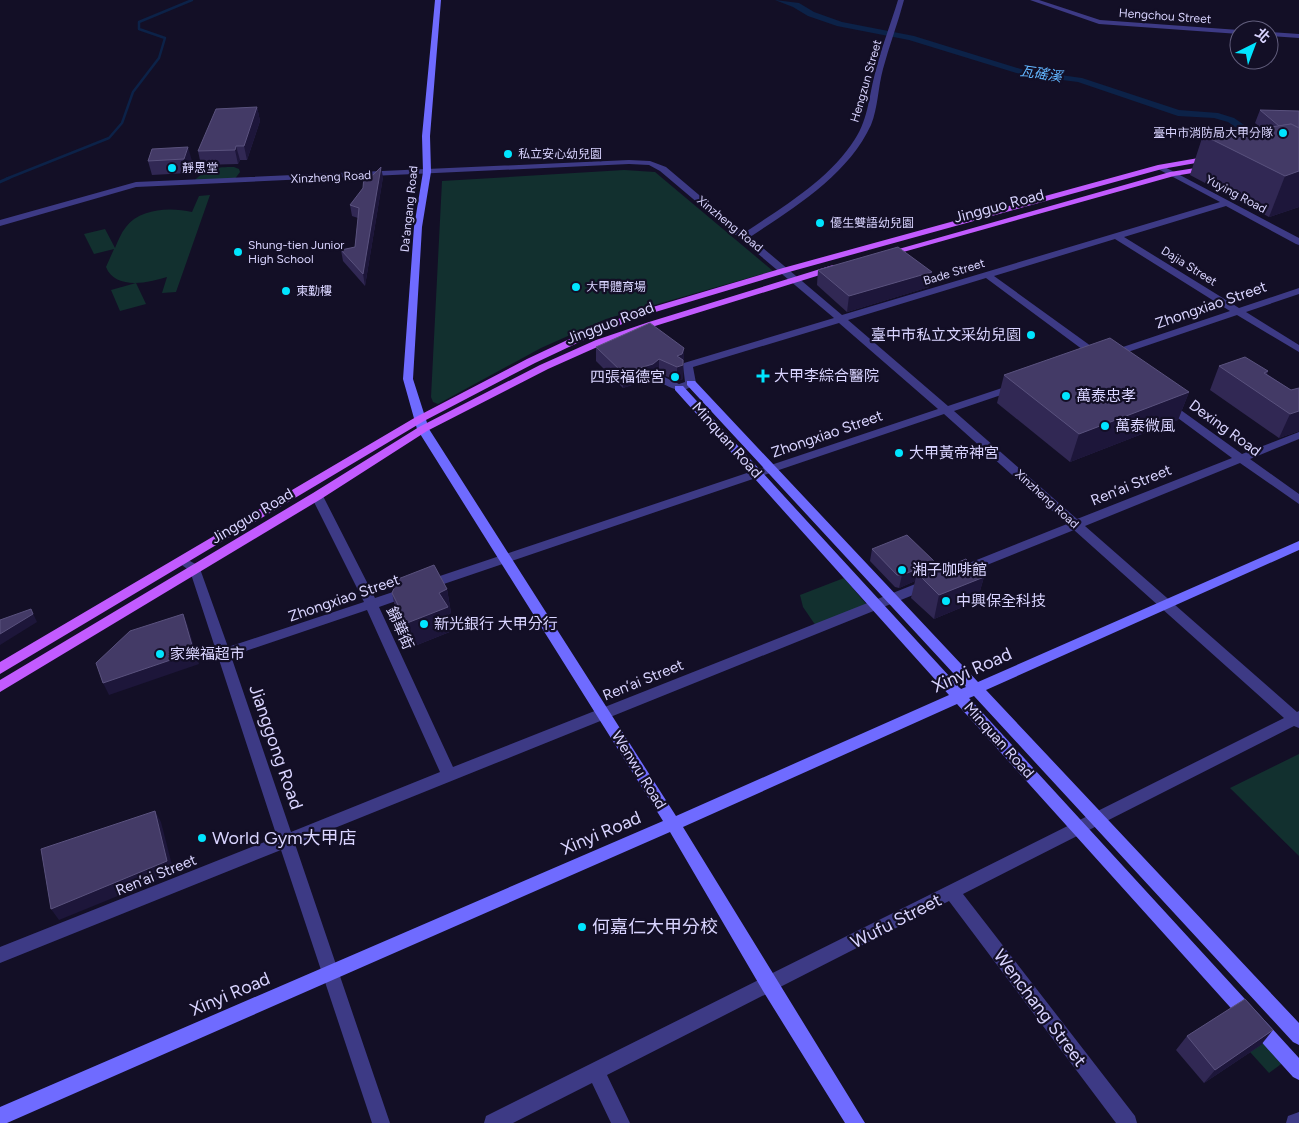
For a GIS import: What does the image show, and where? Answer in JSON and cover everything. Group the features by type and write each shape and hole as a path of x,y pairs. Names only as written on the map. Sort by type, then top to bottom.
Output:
{"main road":[{"name":"Jingguo Road","path":"0,668 181,560 531,361 584,336 639,314 786,270 1161,167 1219,156"},
{"name":"Jingguo Road","path":"881,255 1173,174 1220,166"},
{"name":"Jingguo Road","path":"0,687 317,496 421,424 600,342 645,326 843,266"}],"street":[{"name":"Da’angang Road","path":"421,424 408,379 418,227 427,172 426,136 438,0"},
{"name":"Hengzun Street","path":"745,236 772,219 834,169 852,148 867,124 877,78 902,0"},
{"name":"Hengchou Street","path":"1033,0 1099,22 1229,31"},
{"path":"1279,35 1299,36"},
{"name":"Xinzheng Road","path":"0,223 136,185 629,162 650,163 663,169 786,270 839,320 946,410 1166,606 1298,719"},
{"name":"Yuying Road","path":"1161,167 1299,242"},
{"name":"Bade Street","path":"691,364 1227,203"},
{"name":"Dajia Street","path":"1116,236 1299,349"},
{"path":"986,275 1105,361"},
{"name":"Zhongxiao Street","path":"1083,364 1105,361 1238,311 1299,291"},
{"path":"645,326 659,337"},
{"path":"660,378 685,385 691,364 680,353"},
{"name":"Zhongxiao Street","path":"223,654 1028,382"},
{"name":"Minquan Road","path":"685,385 764,471 876,604 1299,1070"},
{"name":"Dexing Road","path":"1155,397 1299,500"},
{"name":"Wenwu Road","path":"421,424 673,824 769,985 856,1123"},
{"name":"Ren’ai Street","path":"0,955 1299,435"},
{"name":"Minquan Road","path":"764,471 892,598 1299,1036"},
{"name":"錦華街","path":"317,496 371,604 449,776"},
{"name":"Xinyi Road","path":"0,1116 673,824 1299,546"},
{"path":"181,560 195,569"},
{"name":"Jianggong Road","path":"195,569 381,1123"},
{"name":"Wufu Street","path":"493,1123 1298,719"},
{"name":"Wenchang Street","path":"952,893 1128,1123"},
{"path":"596,1072 621,1123"}],"green space":[{"path":"234,167 239,169 240,172 234,180 194,181 203,173 212,169"},
{"name":"大甲體育場","path":"624,170 655,172 773,271 606,319 541,348 438,404 433,402 431,397 442,181"},
{"path":"210,195 176,292 162,293 167,277 142,283 124,282 117,279 110,274 106,267 114,249 94,254 84,234 105,229 115,248 124,229 139,216 156,210 184,210 192,212 199,196"},
{"path":"136,283 146,304 120,311 111,290"},
{"path":"844,578 867,605 816,626 803,607 800,595"},
{"path":"1299,754 1299,856 1230,788"},
{"path":"1266,1041 1284,1062 1269,1073 1250,1052"}],"building":[{"path":"257,107 244,146 236,146 235,150 198,151 216,109"},
{"path":"1260,110 1299,111 1299,128 1291,124 1279,126"},
{"path":"1291,124 1299,128 1299,171 1285,176 1203,135 1227,131 1231,133"},
{"path":"188,147 184,159 148,161 152,149"},
{"path":"381,167 363,274 341,250 355,247 359,208 350,205 363,188 364,176 373,175"},
{"path":"898,247 932,272 849,296 818,270"},
{"path":"650,323 684,348 682,354 677,356 683,360 683,365 677,367 659,359 653,364 623,373 596,347"},
{"path":"1110,338 1189,392 1079,434 1004,375"},
{"path":"1245,357 1268,371 1264,373 1291,390 1299,388 1299,411 1290,414 1219,366"},
{"path":"907,535 935,562 902,575 897,575 872,549"},
{"path":"966,559 984,577 939,595 917,573 948,561 952,565"},
{"path":"434,565 447,589 439,593 448,607 407,623 392,593 398,579"},
{"path":"31,609 33,614 0,634 0,620"},
{"name":"家樂福超市","path":"183,614 194,652 103,683 96,663 130,631"},
{"path":"155,811 167,861 51,909 41,849"},
{"path":"1245,999 1273,1030 1215,1070 1187,1036"}],"waterway":[{"path":"6,179 109,138 122,123 133,92 159,58 165,38 139,29 139,22 192,0"},
{"name":"瓦磘溪","path":"779,0 796,5 811,14 840,24 911,38 1023,72 1079,80 1178,113 1215,115 1231,120 1257,138 1275,146 1299,152"},
{"path":"0,182 9,178"}],"place":[{"name":"臺中市消防局大甲分隊","path":"1283,133"},
{"name":"私立安心幼兒園","path":"508,154"},
{"name":"靜思堂","path":"172,168"},
{"name":"優生雙語幼兒園","path":"820,223"},
{"name":"Shung-tien Junior High School","path":"238,252"},
{"name":"大甲體育場","path":"576,287"},
{"name":"東勤樓","path":"286,291"},
{"name":"臺中市私立文采幼兒園","path":"1031,335"},
{"name":"大甲李綜合醫院","path":"763,376"},
{"name":"四張福德宮","path":"675,377"},
{"name":"萬泰忠孝","path":"1066,396"},
{"name":"萬泰微風","path":"1105,426"},
{"name":"大甲黃帝神宮","path":"899,453"},
{"name":"湘子咖啡館","path":"902,570"},
{"name":"中興保全科技","path":"946,601"},
{"name":"新光銀行 大甲分行","path":"424,624"},
{"name":"家樂福超市","path":"160,654"},
{"name":"World Gym大甲店","path":"202,838"},
{"name":"何嘉仁大甲分校","path":"582,927"}]}
